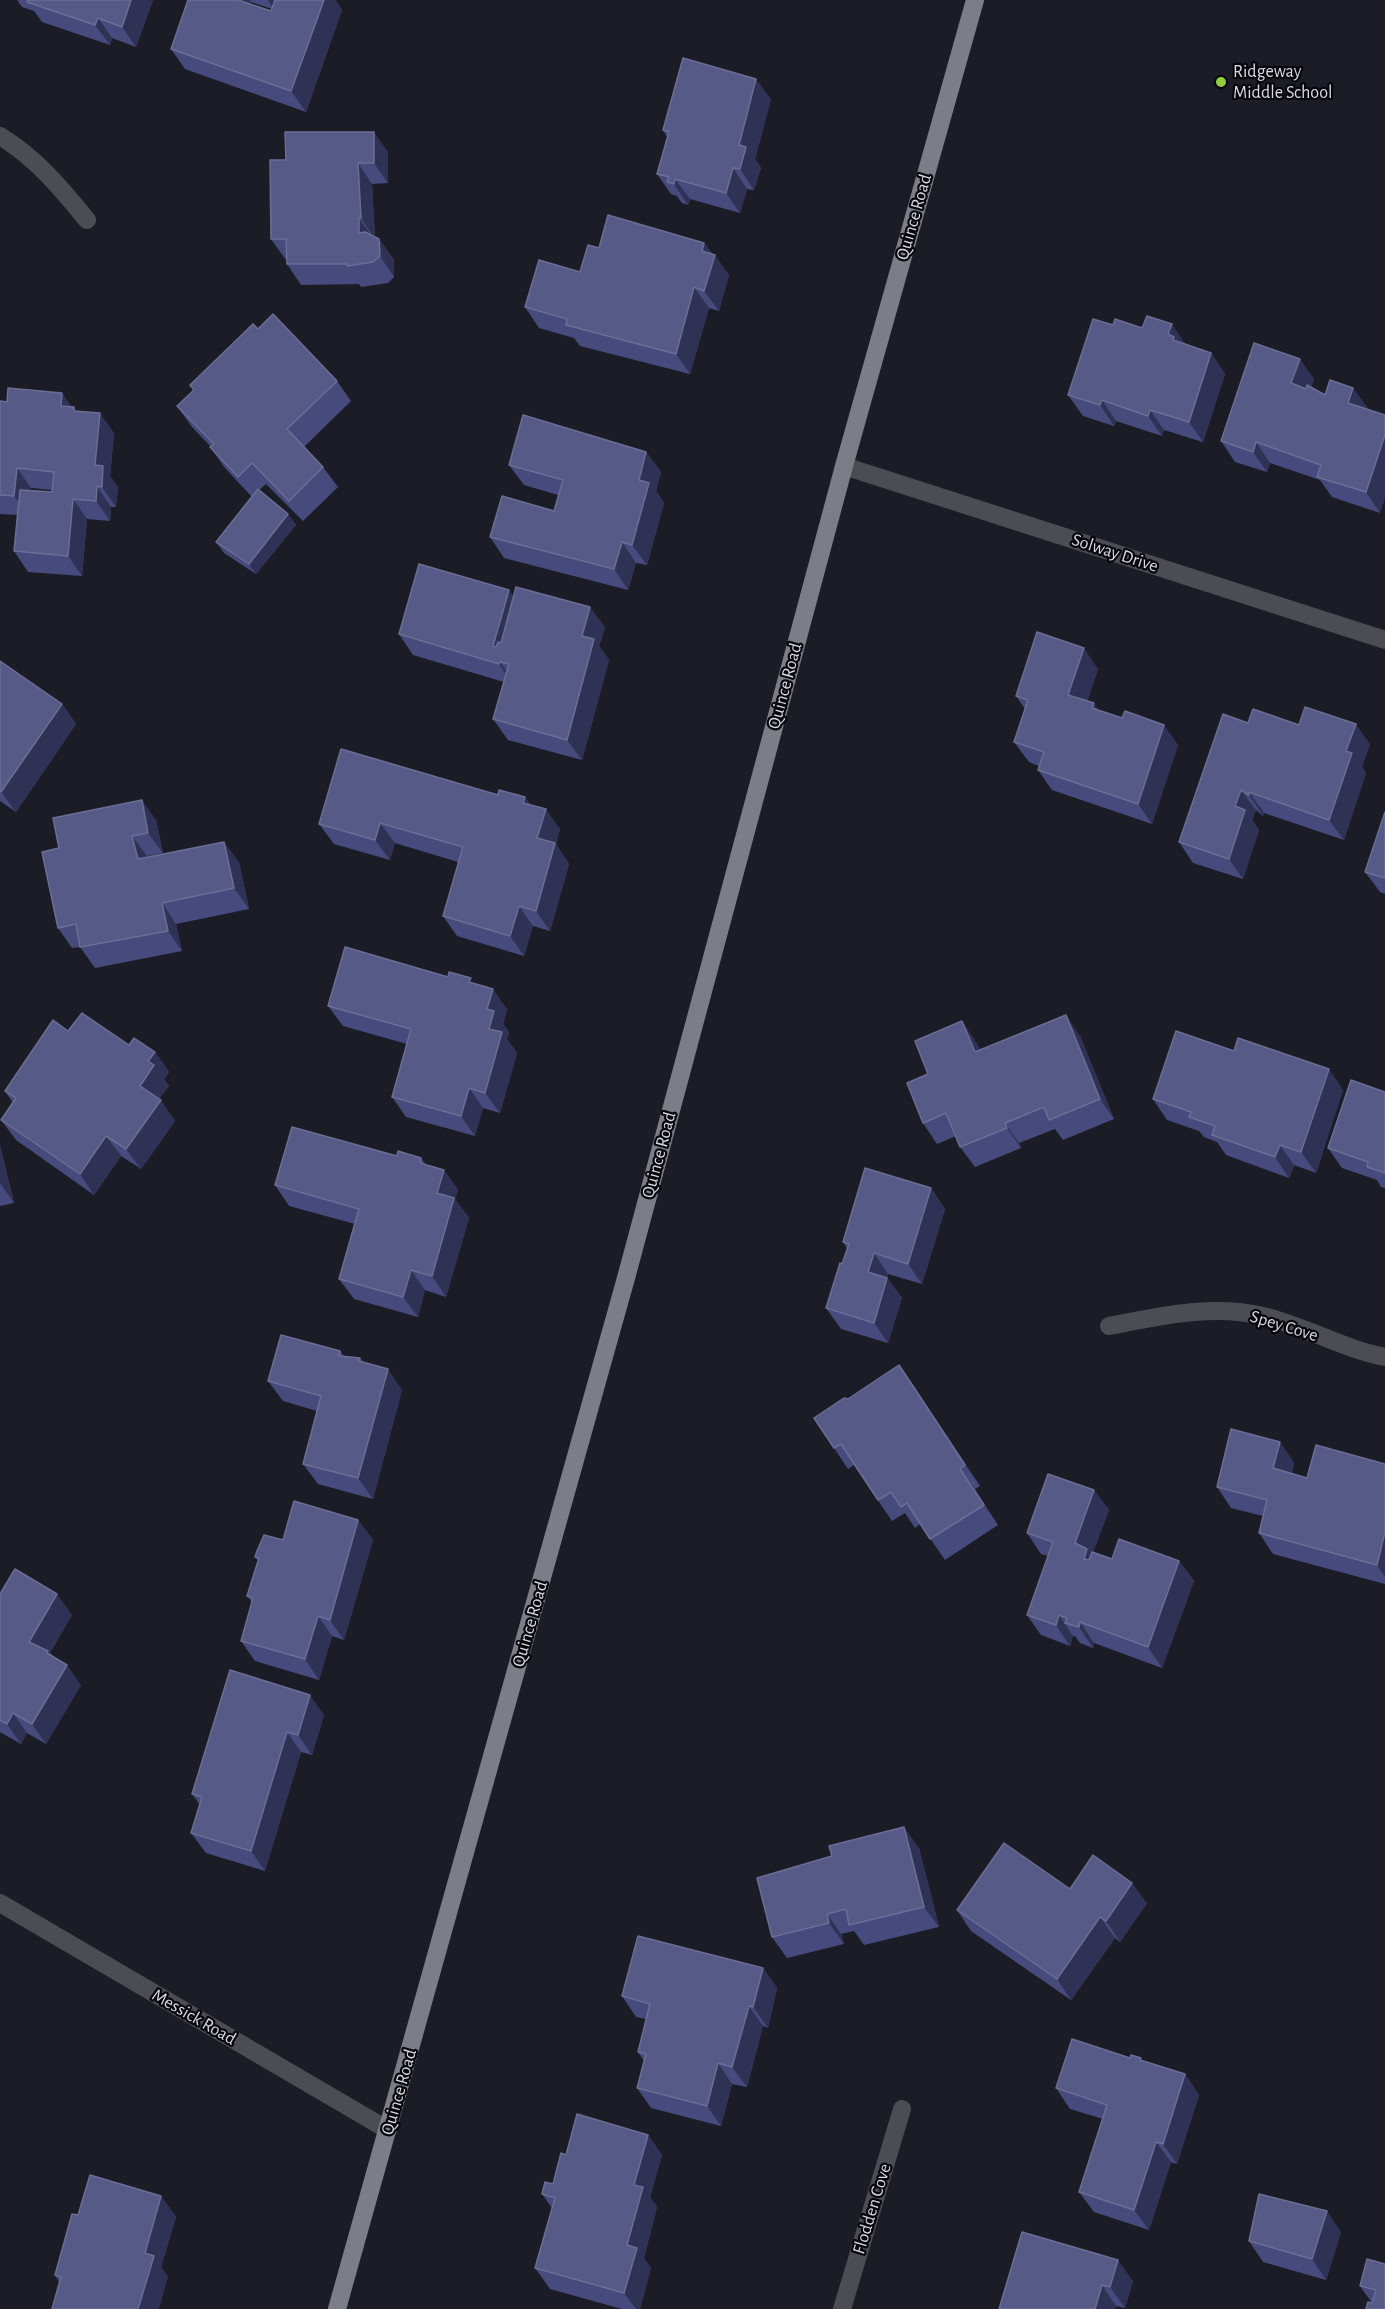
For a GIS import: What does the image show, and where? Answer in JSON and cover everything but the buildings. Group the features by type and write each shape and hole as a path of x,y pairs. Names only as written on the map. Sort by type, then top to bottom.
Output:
{"main road":[{"name":"Quince Road","path":"337,2309 627,1278 844,466 975,0"}],"street":[{"path":"0,136 23,150 49,173 87,220"},
{"name":"Solway Drive","path":"844,466 1385,640"},
{"name":"Spey Cove","path":"1109,1326 1178,1313 1227,1311 1263,1316 1297,1326 1335,1343 1385,1358"},
{"name":"Messick Road","path":"0,1903 388,2130"},
{"name":"Flodden Cove","path":"842,2309 902,2109"}],"place":[{"name":"Ridgeway Middle School","path":"1221,82"}]}
